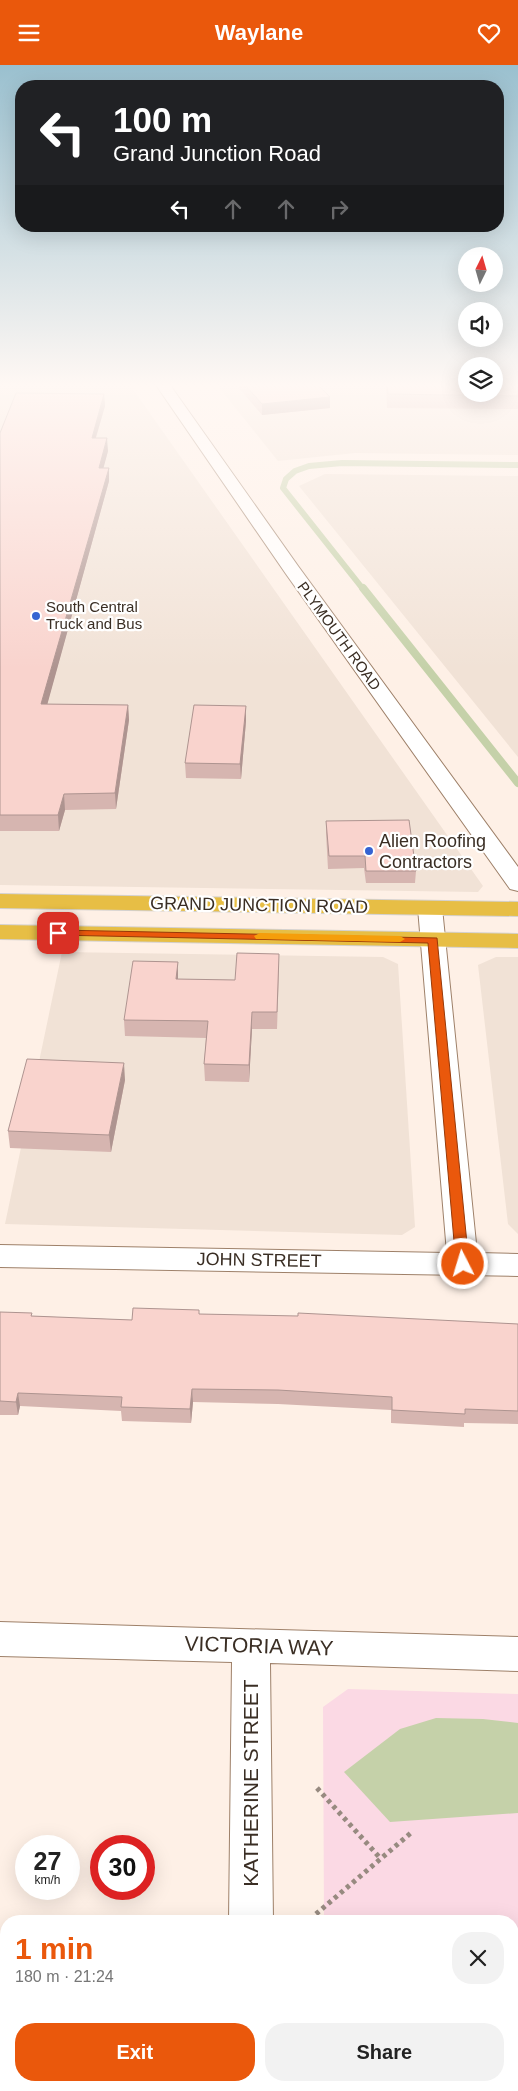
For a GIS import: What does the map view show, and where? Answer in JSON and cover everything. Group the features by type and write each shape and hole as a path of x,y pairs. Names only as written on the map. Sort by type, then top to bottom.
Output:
{"highway":[{"name":"GRAND JUNCTION ROAD","path":"0,901 518,909"},
{"path":"78,933 84,902"},
{"name":"GRAND JUNCTION ROAD","path":"0,932 518,941"}],"street":[{"name":"PLYMOUTH ROAD","path":"229,480 518,885"},
{"path":"430,907 463,1264"},
{"name":"JOHN STREET","path":"0,1256 518,1265"},
{"name":"VICTORIA WAY","path":"0,1639 518,1654"},
{"name":"KATHERINE STREET","path":"251,1645 251,1915"}],"path":[{"path":"317,1789 381,1859"},
{"path":"316,1914 412,1832"}],"shaded area":[{"path":"0,480 197,480 483,886 478,892 0,885"},
{"path":"313,480 518,480 518,757 299,486"},
{"path":"62,952 383,957 398,964 415,1227 402,1235 5,1224"},
{"path":"496,957 518,957 518,1234 508,1224 478,965"},
{"path":"348,1689 518,1694 518,1915 324,1915 323,1707"},
{"path":"436,1718 483,1719 518,1723 518,1813 390,1822 344,1772 400,1729"}],"building":[{"name":"South Central Truck and Bus","path":"0,480 106,480 41,704 128,705 115,793 64,794 58,815 0,815"},
{"path":"194,705 246,706 240,764 185,763"},
{"name":"Alien Roofing Contractors","path":"409,820 416,871 366,871 365,856 329,856 326,821"},
{"path":"237,953 279,954 277,1012 252,1012 249,1065 204,1064 208,1021 124,1020 133,961 178,962 176,979 235,980"},
{"path":"27,1059 124,1063 109,1135 8,1131"},
{"path":"133,1308 199,1310 199,1314 298,1316 298,1313 518,1324 518,1411 465,1409 465,1414 392,1410 392,1397 278,1390 192,1389 190,1409 121,1407 122,1397 18,1393 16,1402 0,1401 0,1312 32,1313 31,1316 132,1320"}],"waterway":[{"path":"286,480 283,488 363,589"},
{"path":"363,588 518,783"}],"slow traffic":[{"path":"260,936 400,939"}],"place":[{"name":"South Central Truck and Bus","path":"36,616"},
{"name":"Alien Roofing Contractors","path":"369,851"}],"route":[{"path":"58,933 433,940 463,1264"}]}
